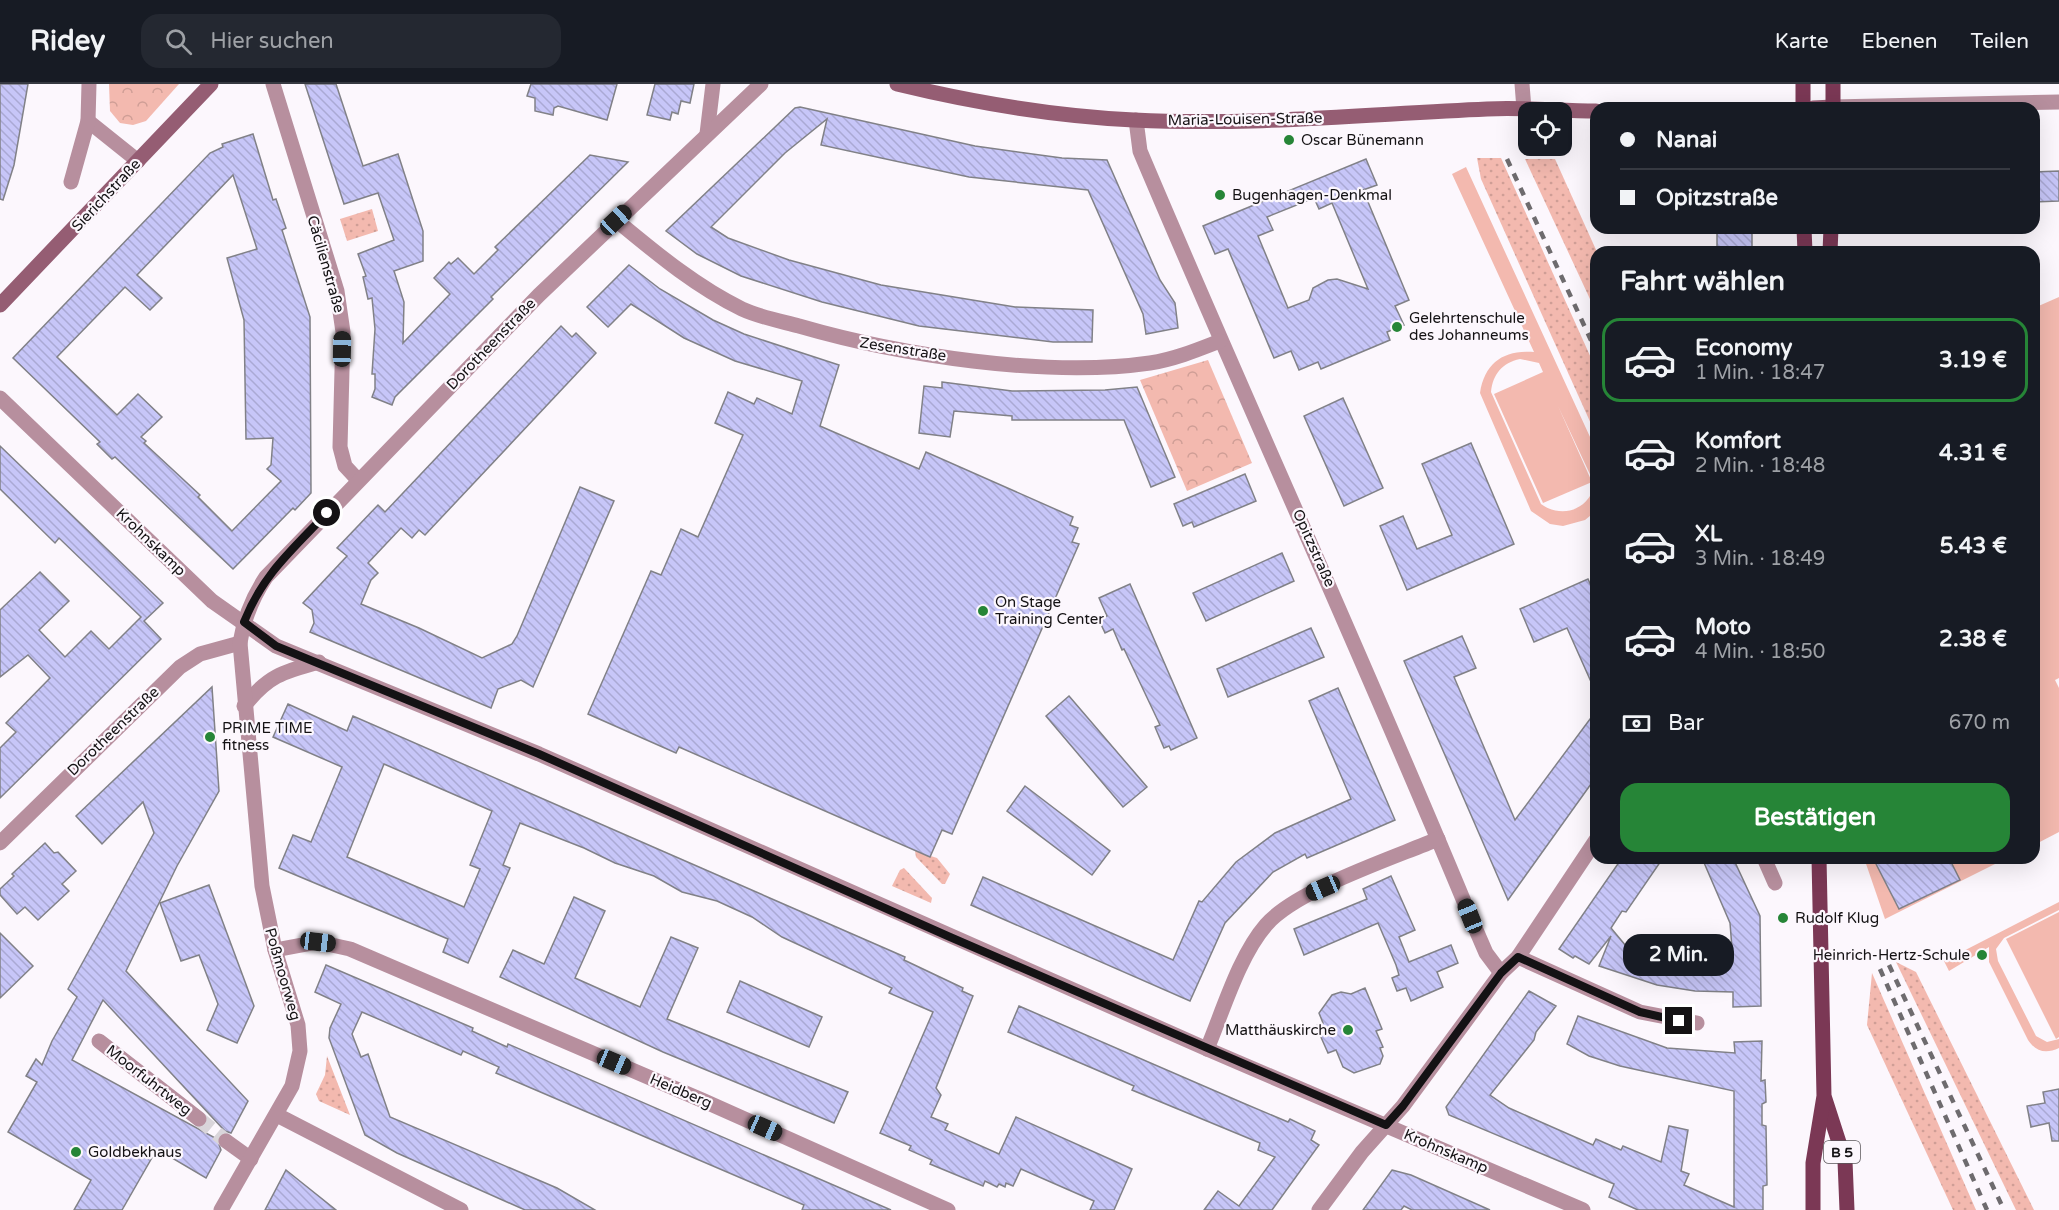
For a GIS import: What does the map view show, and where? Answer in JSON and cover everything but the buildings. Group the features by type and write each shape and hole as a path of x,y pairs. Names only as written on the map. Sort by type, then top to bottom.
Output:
{"main road":[{"name":"Sierichstraße","path":"0,305 211,84"},
{"name":"Maria-Louisen-Straße","path":"897,84 990,105 1063,115 1136,120 1258,121 1518,109"},
{"path":"1803,84 1803,102"},
{"path":"1833,84 1833,102"},
{"name":"Maria-Louisen-Straße","path":"1572,110 1590,111"},
{"name":"B 5","path":"1813,1210 1813,1163 1824,1096 1819,864"},
{"name":"B 5","path":"1824,1096 1845,1161 1847,1210"}],"street":[{"path":"71,182 88,121 88,84"},
{"name":"Cäcilienstraße","path":"273,84 337,291 342,332 340,447 345,465 358,480"},
{"path":"707,134 713,84"},
{"name":"Dorotheenstraße","path":"244,622 255,594 266,577 358,480 497,337 616,220 761,84"},
{"path":"1522,84 1523,102"},
{"path":"2040,103 2059,102"},
{"name":"Opitzstraße","path":"1136,120 1140,151 1220,341 1329,580 1486,953 1501,973"},
{"path":"88,121 138,161"},
{"name":"Zesenstraße","path":"616,220 682,275 744,310 850,341 956,357 1054,368 1152,363 1186,354 1220,341"},
{"name":"Krohnskamp","path":"0,398 212,601 276,646 539,754 1207,1049 1583,1210"},
{"name":"Poßmoorweg","path":"244,622 240,643 244,706 262,886 275,950 298,1025 300,1051 292,1086 277,1115"},
{"name":"Dorotheenstraße","path":"0,843 180,667 200,654 240,643"},
{"path":"244,706 261,684 276,675 319,663"},
{"path":"1207,1049 1249,950 1277,913 1304,896 1438,839"},
{"path":"1319,1210 1362,1152 1403,1106 1501,973 1518,957 1590,849"},
{"path":"1767,864 1775,883"},
{"name":"Heidberg","path":"275,950 318,942 350,949 704,1101 948,1210"},
{"path":"1518,957 1640,1012 1661,1018 1696,1023"},
{"name":"Moorfuhrtweg","path":"99,1041 199,1119"},
{"path":"221,1210 277,1115 461,1210"},
{"path":"226,1141 251,1159"}],"green space":[{"path":"109,84 179,84 146,121 133,125 120,123 110,111"},
{"path":"1477,158 1501,158 1590,356 1590,422 1481,179"},
{"path":"1525,159 1555,159 1594,246 1590,246 1590,299"},
{"path":"1466,167 1590,437 1590,474 1558,406 1590,478 1590,483 1543,503 1494,394 1543,372 1539,363 1520,359 1503,366 1496,375 1491,392 1541,504 1549,509 1565,511 1580,506 1590,497 1590,516 1585,520 1563,526 1550,524 1531,511 1480,393 1486,373 1498,360 1514,353 1534,352 1452,174"},
{"path":"372,209 378,231 347,241 340,219"},
{"path":"2059,297 2059,678 2055,680 2059,688 2059,832 2040,842 2040,305"},
{"path":"1208,360 1252,463 1187,491 1140,380"},
{"path":"915,851 937,858 950,874 945,884 942,884 916,857"},
{"path":"1866,864 1995,864 1885,919"},
{"path":"904,868 932,898 931,903 892,886 900,870"},
{"path":"2059,902 2059,910 2004,938 1996,949 1998,961 2036,1036 2047,1042 2059,1039 2059,1048 2046,1051 2034,1047 2028,1040 1989,962 1989,947 1949,971 1944,961"},
{"path":"2059,912 2059,1037 2056,1039 2006,939"},
{"path":"1896,962 1916,972 2034,1210 2016,1210"},
{"path":"1872,973 1976,1210 1953,1210 1867,1025"},
{"path":"327,1056 350,1115 319,1101 316,1094 325,1075"}],"tunnel":[{"path":"199,1119 226,1141"}],"railway":[{"path":"1507,159 1590,338"},
{"path":"1889,965 2004,1210"},
{"path":"1880,969 1987,1210"}],"place":[{"name":"Oscar Bünemann","path":"1289,140"},
{"name":"Bugenhagen-Denkmal","path":"1220,195"},
{"name":"Gelehrtenschule des Johanneums","path":"1397,327"},
{"name":"On Stage Training Center","path":"983,611"},
{"name":"PRIME TIME fitness","path":"210,737"},
{"name":"Rudolf Klug","path":"1783,918"},
{"name":"Heinrich-Hertz-Schule","path":"1982,955"},
{"name":"Matthäuskirche","path":"1348,1030"},
{"name":"Goldbekhaus","path":"76,1152"}],"route":[{"path":"327,513 266,577 255,594 244,622 276,646 539,754 1187,1041 1386,1125 1403,1106 1501,973 1518,957 1640,1012 1679,1021"}]}
